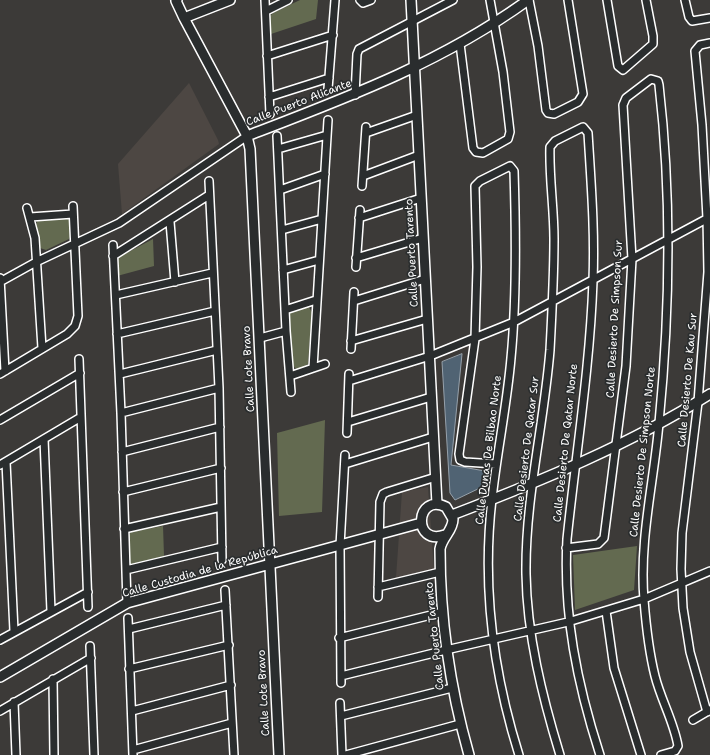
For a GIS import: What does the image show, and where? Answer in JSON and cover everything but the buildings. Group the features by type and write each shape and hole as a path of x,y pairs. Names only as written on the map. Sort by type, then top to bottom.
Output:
{"main road":[{"name":"Calle Lote Bravo","path":"176,0 184,18 247,136 252,166 279,755"},
{"path":"184,18 230,0"},
{"name":"Calle Puerto Tarento","path":"411,0 437,504"},
{"name":"Calle Puerto Alicante","path":"247,136 355,95 414,68 495,24 528,0"},
{"path":"452,515 575,466 659,425 710,394"},
{"path":"437,504 446,507 452,515 453,524 445,535 436,537 427,533 421,524 423,513 431,505 437,504"},
{"name":"Calle Custodia de la República","path":"0,677 128,603 421,524"},
{"name":"Calle Puerto Tarento","path":"427,533 434,544 440,561"},
{"name":"Calle Puerto Tarento","path":"445,535 441,545 440,572 446,650 452,688 469,755"}],"street":[{"path":"265,0 270,114"},
{"path":"266,11 288,0"},
{"path":"328,89 335,0"},
{"path":"360,0 363,3 371,0"},
{"path":"355,95 357,54 359,49 453,0"},
{"path":"460,44 473,148 476,152 483,153 505,142 510,136 508,102 490,0"},
{"path":"528,0 538,46 548,113 554,114 578,102 583,94 568,0"},
{"path":"608,0 618,66 623,70 653,44 654,40 646,0"},
{"path":"685,0 689,17 692,20 710,18"},
{"path":"268,56 333,35"},
{"name":"Calle Desierto De Kau Sur","path":"709,711 690,652 682,584 682,533 698,402 706,300 709,218 695,55 696,48 710,43"},
{"path":"269,97 329,78"},
{"name":"Calle Desierto De Simpson Sur","path":"566,548 598,544 603,541 617,446 626,366 632,259 623,105 626,98 650,79 658,81"},
{"name":"Calle Desierto De Simpson Norte","path":"658,81 664,131 669,239 666,329 659,425 644,536 644,599 655,676 678,743 677,749 673,752 661,755"},
{"path":"362,186 366,130 416,115"},
{"path":"313,368 328,120"},
{"name":"Calle Desierto De Qatar Norte","path":"552,144 579,128 586,129 593,209 593,281 585,385 566,548 568,622 581,695 600,755"},
{"path":"278,149 327,135"},
{"name":"Calle Puerto Alicante","path":"0,282 36,262 119,223 247,136"},
{"path":"277,136 286,331 291,392"},
{"name":"Calle Desierto De Qatar Sur","path":"552,144 550,151 554,233 553,302 545,404 533,484 526,573 530,630 544,700 560,755"},
{"path":"363,176 419,155"},
{"name":"Calle Dunas De Bilbao Norte","path":"475,338 477,267 475,186 480,180 507,166 513,168 516,234 514,322 506,403 492,500 488,579 493,639 501,688 518,755"},
{"path":"280,190 325,174"},
{"path":"209,181 212,273 219,388 222,560"},
{"path":"113,256 170,222 209,195"},
{"path":"359,218 421,198"},
{"path":"0,278 2,372 71,332 77,321 73,206"},
{"path":"27,208 35,238 42,348"},
{"path":"356,267 360,210"},
{"path":"30,217 73,214"},
{"path":"282,230 322,218"},
{"path":"347,433 349,378 430,356 514,322 709,218"},
{"path":"170,222 175,282"},
{"path":"356,258 423,238"},
{"path":"113,245 120,374 124,529 128,603"},
{"path":"283,270 319,260"},
{"path":"116,295 212,273"},
{"path":"354,301 425,280"},
{"path":"351,349 354,292"},
{"path":"285,310 316,300"},
{"path":"117,334 215,311"},
{"path":"351,341 427,319"},
{"path":"260,338 286,331"},
{"path":"475,338 460,457 465,462 496,464"},
{"path":"120,374 217,350"},
{"path":"78,358 80,373 88,607"},
{"path":"290,376 325,364"},
{"path":"0,420 80,373"},
{"path":"121,413 219,388"},
{"path":"348,422 431,397"},
{"path":"14,631 3,463 81,417"},
{"path":"122,452 220,427"},
{"path":"345,464 433,437"},
{"path":"44,439 51,611"},
{"path":"345,455 340,546 341,680 446,650 568,622 606,611 644,599 710,571"},
{"path":"123,492 220,468"},
{"path":"378,597 378,536 380,502 383,494 436,477"},
{"path":"124,529 221,507"},
{"path":"126,570 222,546"},
{"path":"378,587 440,572"},
{"path":"225,590 234,755"},
{"path":"0,640 88,592"},
{"path":"129,629 226,605"},
{"path":"606,611 616,675 641,755"},
{"path":"340,638 443,612"},
{"path":"128,618 133,752 232,723"},
{"path":"129,669 229,645"},
{"path":"90,646 94,755"},
{"path":"0,711 91,658"},
{"path":"53,679 54,755"},
{"path":"132,711 231,685"},
{"path":"341,716 452,688"},
{"path":"14,702 16,755"},
{"path":"340,703 342,755"},
{"path":"693,720 709,711"},
{"path":"346,755 460,724"}],"shaded area":[{"path":"189,83 219,144 122,214 118,164"},
{"path":"428,487 434,570 396,578 402,492"}],"green space":[{"path":"300,0 318,0 316,19 271,34 270,16 273,13"},
{"path":"67,218 69,220 69,239 46,250 40,248 36,225 38,219"},
{"path":"153,239 154,266 117,276 116,262 119,257"},
{"path":"308,306 312,312 308,364 299,370 293,365 288,318 290,313"},
{"path":"325,420 322,512 279,516 277,433"},
{"path":"163,526 164,556 130,565 128,562 127,538 131,532"},
{"path":"637,546 634,590 575,610 573,555"}],"water":[{"path":"462,354 451,465 485,471 484,486 455,500 450,493 442,362"}]}
